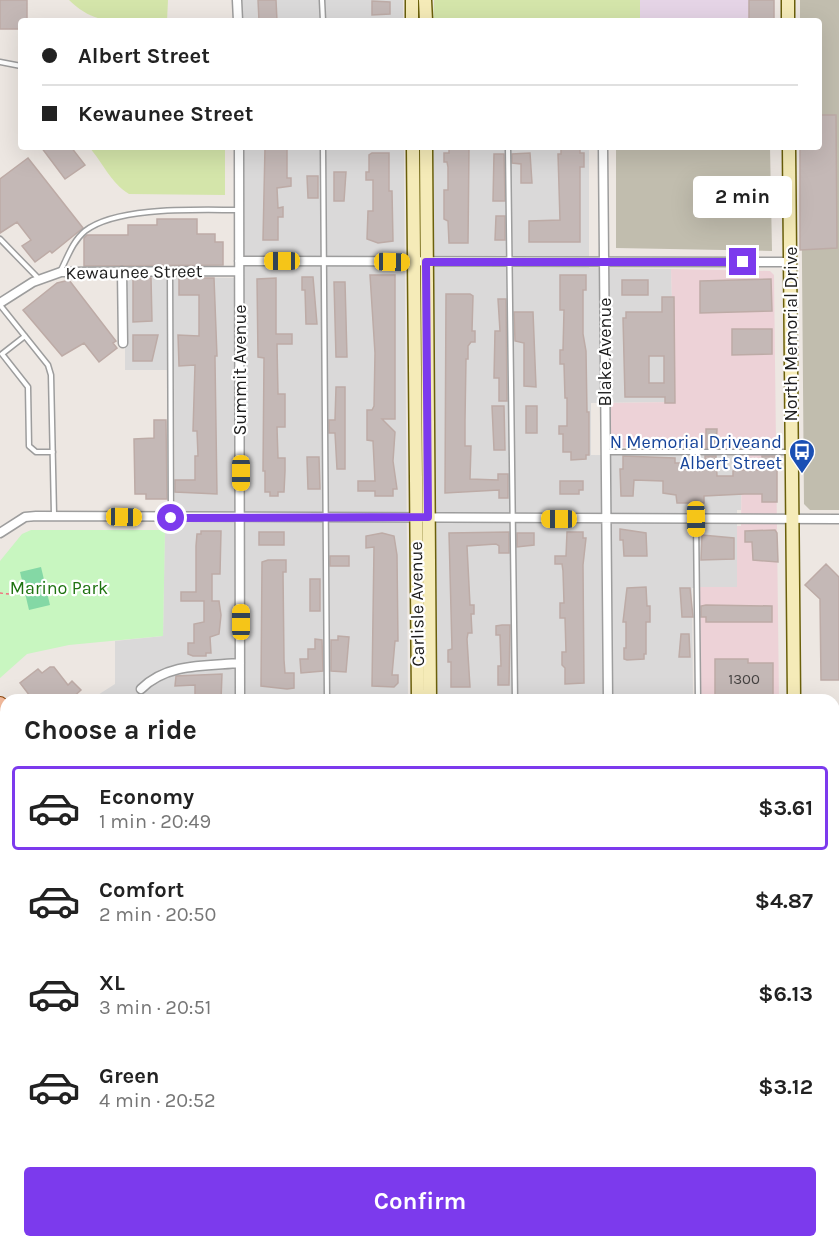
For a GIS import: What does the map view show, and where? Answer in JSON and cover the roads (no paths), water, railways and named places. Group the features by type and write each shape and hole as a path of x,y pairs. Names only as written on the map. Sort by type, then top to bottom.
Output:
{"street":[{"path":"237,0 238,18"},
{"path":"412,0 412,18"},
{"path":"425,0 426,18"},
{"path":"788,0 788,18"},
{"name":"Summit Avenue","path":"238,150 240,694"},
{"name":"Carlisle Avenue","path":"414,150 421,262"},
{"name":"Carlisle Avenue","path":"424,694 421,262 426,150"},
{"name":"Blake Avenue","path":"603,150 608,694"},
{"name":"North Memorial Drive","path":"789,150 794,694"},
{"name":"Kewaunee Street","path":"0,304 40,280 61,272 170,272 324,261 790,262"},
{"path":"122,271 123,343"},
{"path":"0,533 25,517 54,516 839,519"},
{"path":"141,689 153,677 177,668 240,663"}],"lane":[{"path":"322,0 323,18"},
{"path":"0,62 18,65"},
{"path":"324,150 327,694"},
{"path":"508,150 515,694"},
{"path":"61,272 77,239 85,231 124,215 239,210"},
{"path":"0,239 40,280"},
{"path":"170,272 171,518"},
{"path":"0,304 48,365 51,375 54,516"},
{"path":"25,336 2,354 28,387 29,446 36,452 53,452"},
{"path":"605,452 792,452"},
{"path":"696,519 699,694"}],"place":[{"name":"N Memorial Driveand Albert Street","path":"802,475"}],"park label":[{"name":"Marino Park","path":"59,588"}]}
